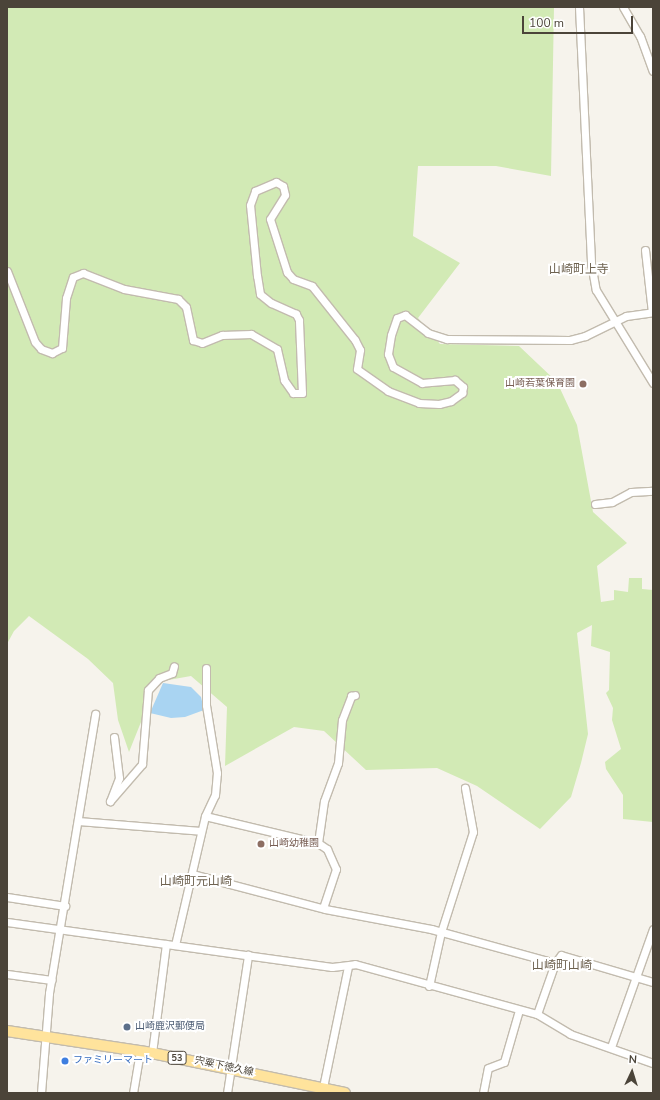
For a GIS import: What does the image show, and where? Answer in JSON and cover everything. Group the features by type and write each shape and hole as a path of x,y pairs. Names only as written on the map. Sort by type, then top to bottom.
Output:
{"main road":[{"name":"宍粟下徳久線","path":"7,1031 152,1052 230,1068 322,1091 345,1093"}],"street":[{"path":"579,7 591,263 596,290 616,319 653,383"},
{"path":"623,7 640,36 653,72"},
{"path":"7,271 35,342 41,349 52,352 62,348 66,298 73,277 83,273 124,289 178,299 186,307 193,340 202,343 222,335 251,334 277,349 284,380 293,393 302,393 299,320 296,314 271,304 260,294 257,276 250,205 255,191 276,182 282,186 285,195 270,219 287,272 293,279 312,286 355,340 360,350 357,369 388,391 419,403 439,404 451,401 462,393 463,387 455,380 422,383 393,367 388,354 391,335 397,318 405,315 428,333 447,339 570,340 584,336 616,319 652,312 645,250"},
{"path":"595,504 612,502 631,492 653,491"},
{"path":"114,737 119,778 110,802 142,764 148,690 158,678 172,673 174,666"},
{"path":"175,945 201,831 205,816 215,794 217,773 206,705 206,668"},
{"path":"318,843 324,801 338,763 342,720 351,696 355,695"},
{"path":"41,1093 52,980 62,929 95,714"},
{"path":"429,986 441,932 473,832 465,788"},
{"path":"205,816 318,843 328,850 336,869 323,908"},
{"path":"78,821 201,831"},
{"path":"192,874 323,908 441,932 555,963"},
{"path":"7,897 65,906"},
{"path":"7,922 248,955 348,967 355,964 429,986 537,1014 570,1034 611,1047 653,1063"},
{"path":"611,1047 637,978 653,929"},
{"path":"152,1052 166,944"},
{"path":"227,1093 248,955"},
{"path":"537,1014 555,963 561,955 653,982"},
{"path":"322,1091 348,967"},
{"path":"7,974 52,980"},
{"path":"483,1093 488,1068 504,1062 519,1010"},
{"path":"133,1093 140,1051"}],"green space":[{"path":"7,7 554,7 551,176 496,166 418,166 413,236 460,263 418,318 440,344 519,346 557,382 577,425 593,512 627,543 597,566 601,602 614,600 614,590 628,592 629,578 642,578 642,589 653,590 653,822 623,819 623,795 606,769 605,762 621,749 612,720 613,708 606,693 609,690 610,652 591,646 592,625 577,633 588,734 581,763 571,797 540,829 477,786 437,768 366,770 324,731 294,727 225,766 227,707 191,676 157,682 129,752 118,720 113,683 88,659 29,616 14,631 7,644"}],"water":[{"path":"163,683 191,687 201,697 204,710 185,717 171,718 150,713"}],"place":[{"name":"山崎若葉保育園","path":"583,384"},
{"name":"山崎幼稚園","path":"261,844"},
{"name":"山崎鹿沢郵便局","path":"127,1027"},
{"name":"ファミリーマート","path":"65,1061"}],"district":[{"name":"山崎町上寺","path":"579,270"},
{"name":"山崎町元山崎","path":"196,882"},
{"name":"山崎町山崎","path":"562,966"}]}
